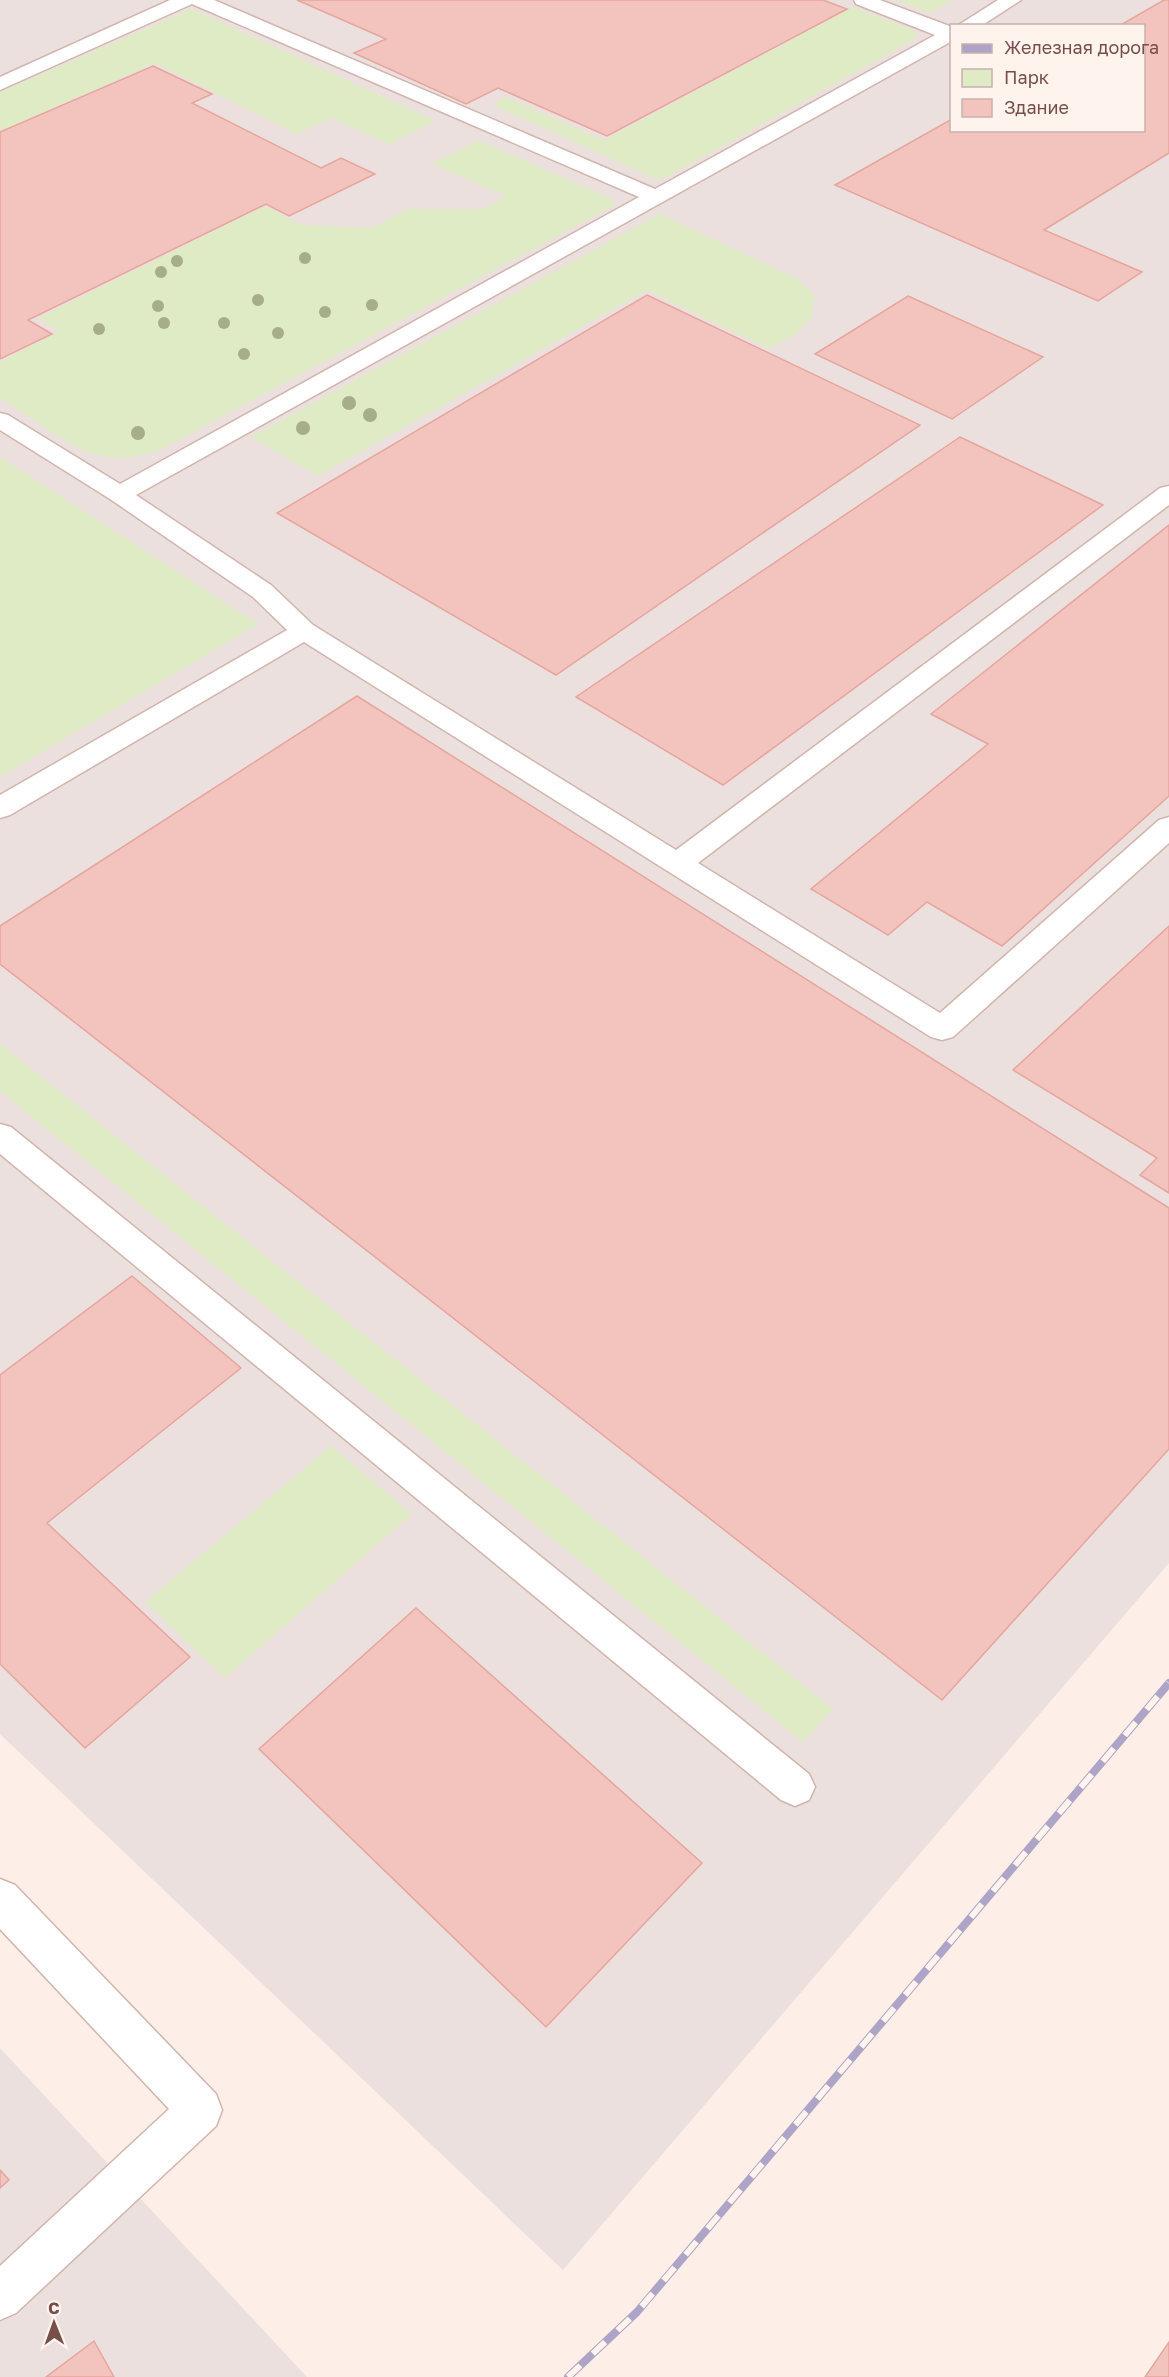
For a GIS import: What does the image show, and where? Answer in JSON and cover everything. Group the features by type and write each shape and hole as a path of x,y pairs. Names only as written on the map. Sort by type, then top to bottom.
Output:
{"lane":[{"path":"0,84 186,0"},
{"path":"198,0 656,198"},
{"path":"863,0 950,29"},
{"path":"969,24 1012,0"},
{"path":"119,494 950,34"},
{"path":"0,420 119,494 262,591 304,632 942,1029 1169,826"},
{"path":"677,864 1169,493"},
{"path":"0,808 304,632"},
{"path":"0,1136 795,1787"},
{"path":"0,1899 200,2110 0,2297"}],"shaded area":[{"path":"0,0 1169,0 1169,1563 563,2270 0,1734"},
{"path":"0,2048 307,2377 0,2377"}],"green space":[{"path":"896,0 953,0 929,13"},
{"path":"853,7 914,30 917,38 663,179 656,179 493,105 506,97 604,140"},
{"path":"192,9 436,121 389,144 331,118 297,134 155,63 0,131 0,92"},
{"path":"479,140 611,199 615,205 158,451 123,457 91,453 64,440 0,398 0,362 59,331 38,318 265,206 301,225 372,228 408,209 484,209 506,196 432,164"},
{"path":"660,214 798,279 814,296 812,317 794,335 769,349 647,290 318,476 251,437"},
{"path":"0,457 258,624 0,777"},
{"path":"0,1044 833,1709 803,1742 0,1091"},
{"path":"331,1446 412,1514 225,1678 145,1602"}],"building":[{"path":"297,0 823,0 847,9 607,136 498,88 466,104 354,53 386,39"},
{"path":"1164,0 1169,0 1169,153 1044,230 1142,272 1098,301 835,185 950,120 950,132 1145,132 1145,24 1122,24"},
{"path":"153,66 212,94 192,103 321,168 341,158 375,174 289,216 266,204 28,320 52,334 0,359 0,132"},
{"path":"647,295 920,425 556,675 277,513"},
{"path":"908,296 1043,357 952,419 815,354"},
{"path":"960,437 1103,505 723,785 576,697"},
{"path":"1169,525 1169,796 1002,946 927,902 888,935 811,889 988,744 931,714"},
{"path":"357,696 1169,1208 1169,1449 942,1700 0,964 0,926"},
{"path":"1169,926 1169,1193 1140,1175 1157,1158 1013,1070"},
{"path":"132,1276 241,1368 47,1523 190,1657 85,1748 0,1664 0,1375"},
{"path":"416,1608 702,1863 546,2027 259,1749"},
{"path":"0,2170 9,2180 0,2188"},
{"path":"94,2341 114,2377 46,2377"},
{"path":"1169,2342 1169,2377 1145,2377"}],"railway":[{"path":"568,2377 637,2312 1169,1683"}]}
